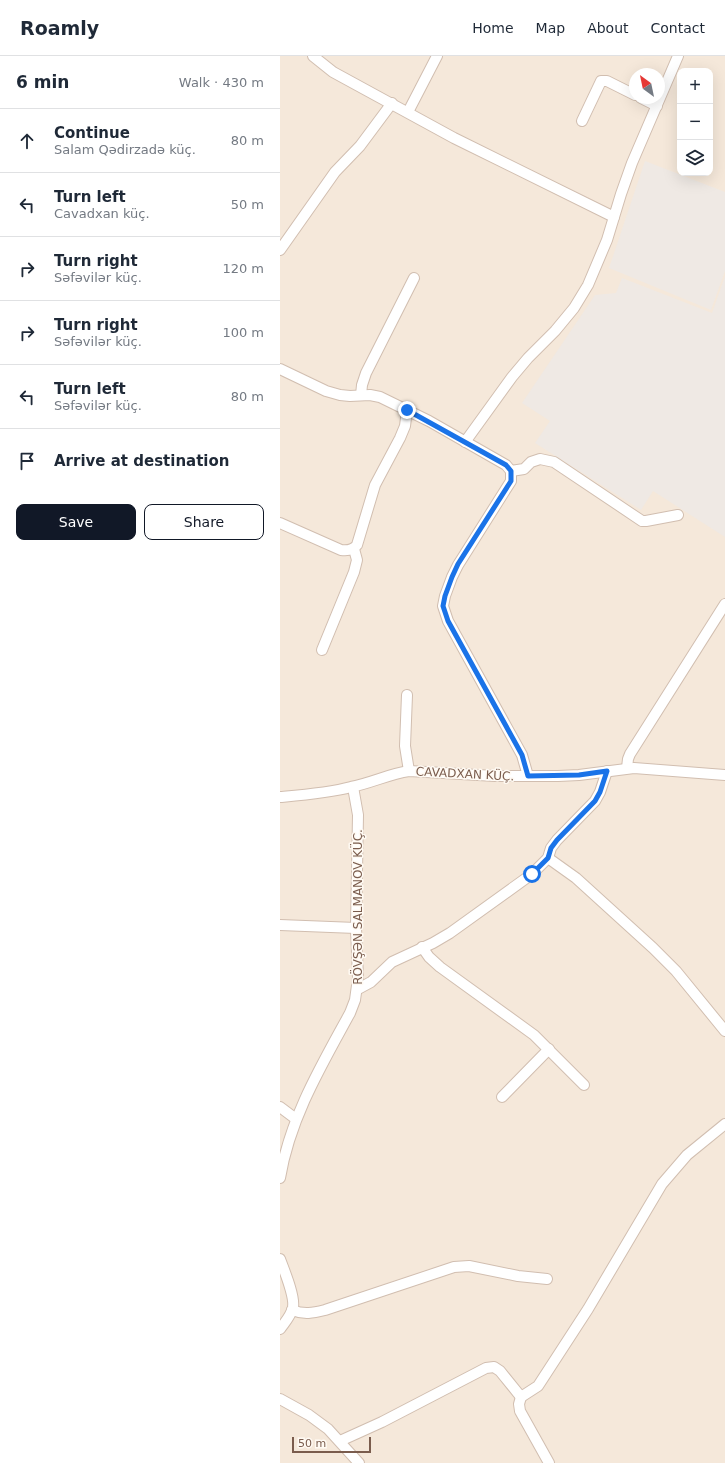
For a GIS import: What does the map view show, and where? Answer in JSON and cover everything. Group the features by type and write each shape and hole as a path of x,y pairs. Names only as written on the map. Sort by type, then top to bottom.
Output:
{"street":[{"path":"313,56 333,72 482,152 614,217"},
{"path":"408,112 437,56"},
{"path":"466,442 512,377 528,358 556,331 574,308 588,285 598,264 632,163 678,56"},
{"path":"582,121 601,81 608,80 629,92"},
{"path":"280,250 335,172 360,146 392,103"},
{"path":"653,104 657,106"},
{"path":"362,395 362,385 366,373 414,278"},
{"path":"280,369 333,393 350,396 380,396 466,442 506,465 511,471 511,481 458,564 445,596 443,606 448,621 522,755 528,776"},
{"path":"280,523 341,550 354,548 357,545 375,486 405,426 407,410"},
{"path":"511,471 524,469 531,462 540,459 554,462 642,521 678,515"},
{"path":"322,650 354,572 357,560 354,548"},
{"path":"627,768 630,754 725,604"},
{"path":"407,695 405,746 409,771"},
{"name":"CAVADXAN KÜÇ.","path":"280,797 353,787 397,773 409,771 528,776 579,775 627,768 643,768 725,776"},
{"path":"358,989 371,982 392,962 450,933 532,874 548,858 551,848 557,840 595,801 600,792 607,771"},
{"name":"RÖVŞƏN SALMANOV KÜÇ.","path":"280,1178 284,1159 303,1101 350,1013 358,989 356,928 358,815 353,787"},
{"path":"548,858 576,878 654,948 676,971 724,1029"},
{"path":"280,925 356,928"},
{"path":"422,947 429,957 440,967 534,1035 584,1085"},
{"path":"502,1097 549,1049"},
{"path":"280,1107 296,1119"},
{"path":"549,1463 520,1411 519,1404 521,1397 538,1386 588,1309 662,1184 687,1155 725,1124"},
{"path":"280,1259 293,1300 292,1310 280,1329"},
{"path":"292,1310 301,1313 319,1312 454,1267 469,1266 518,1276 547,1279"},
{"path":"340,1441 382,1422 486,1368 494,1367 500,1371 521,1397"},
{"path":"280,1399 309,1415 328,1429 359,1463"}],"shaded area":[{"path":"280,56 725,56 725,1463 280,1463"},
{"path":"645,161 677,173 677,176 684,176 725,192 725,271 711,310 609,268"},
{"path":"725,276 725,537 653,491 641,510 535,443 550,421 522,403 595,295 616,293 622,278 712,313"}],"route":[{"path":"407,410 506,465 511,471 511,481 458,564 445,596 443,606 448,621 522,755 528,776 579,775 607,771 603,785 595,801 557,840 551,848 548,858 543,865 532,874"}]}
